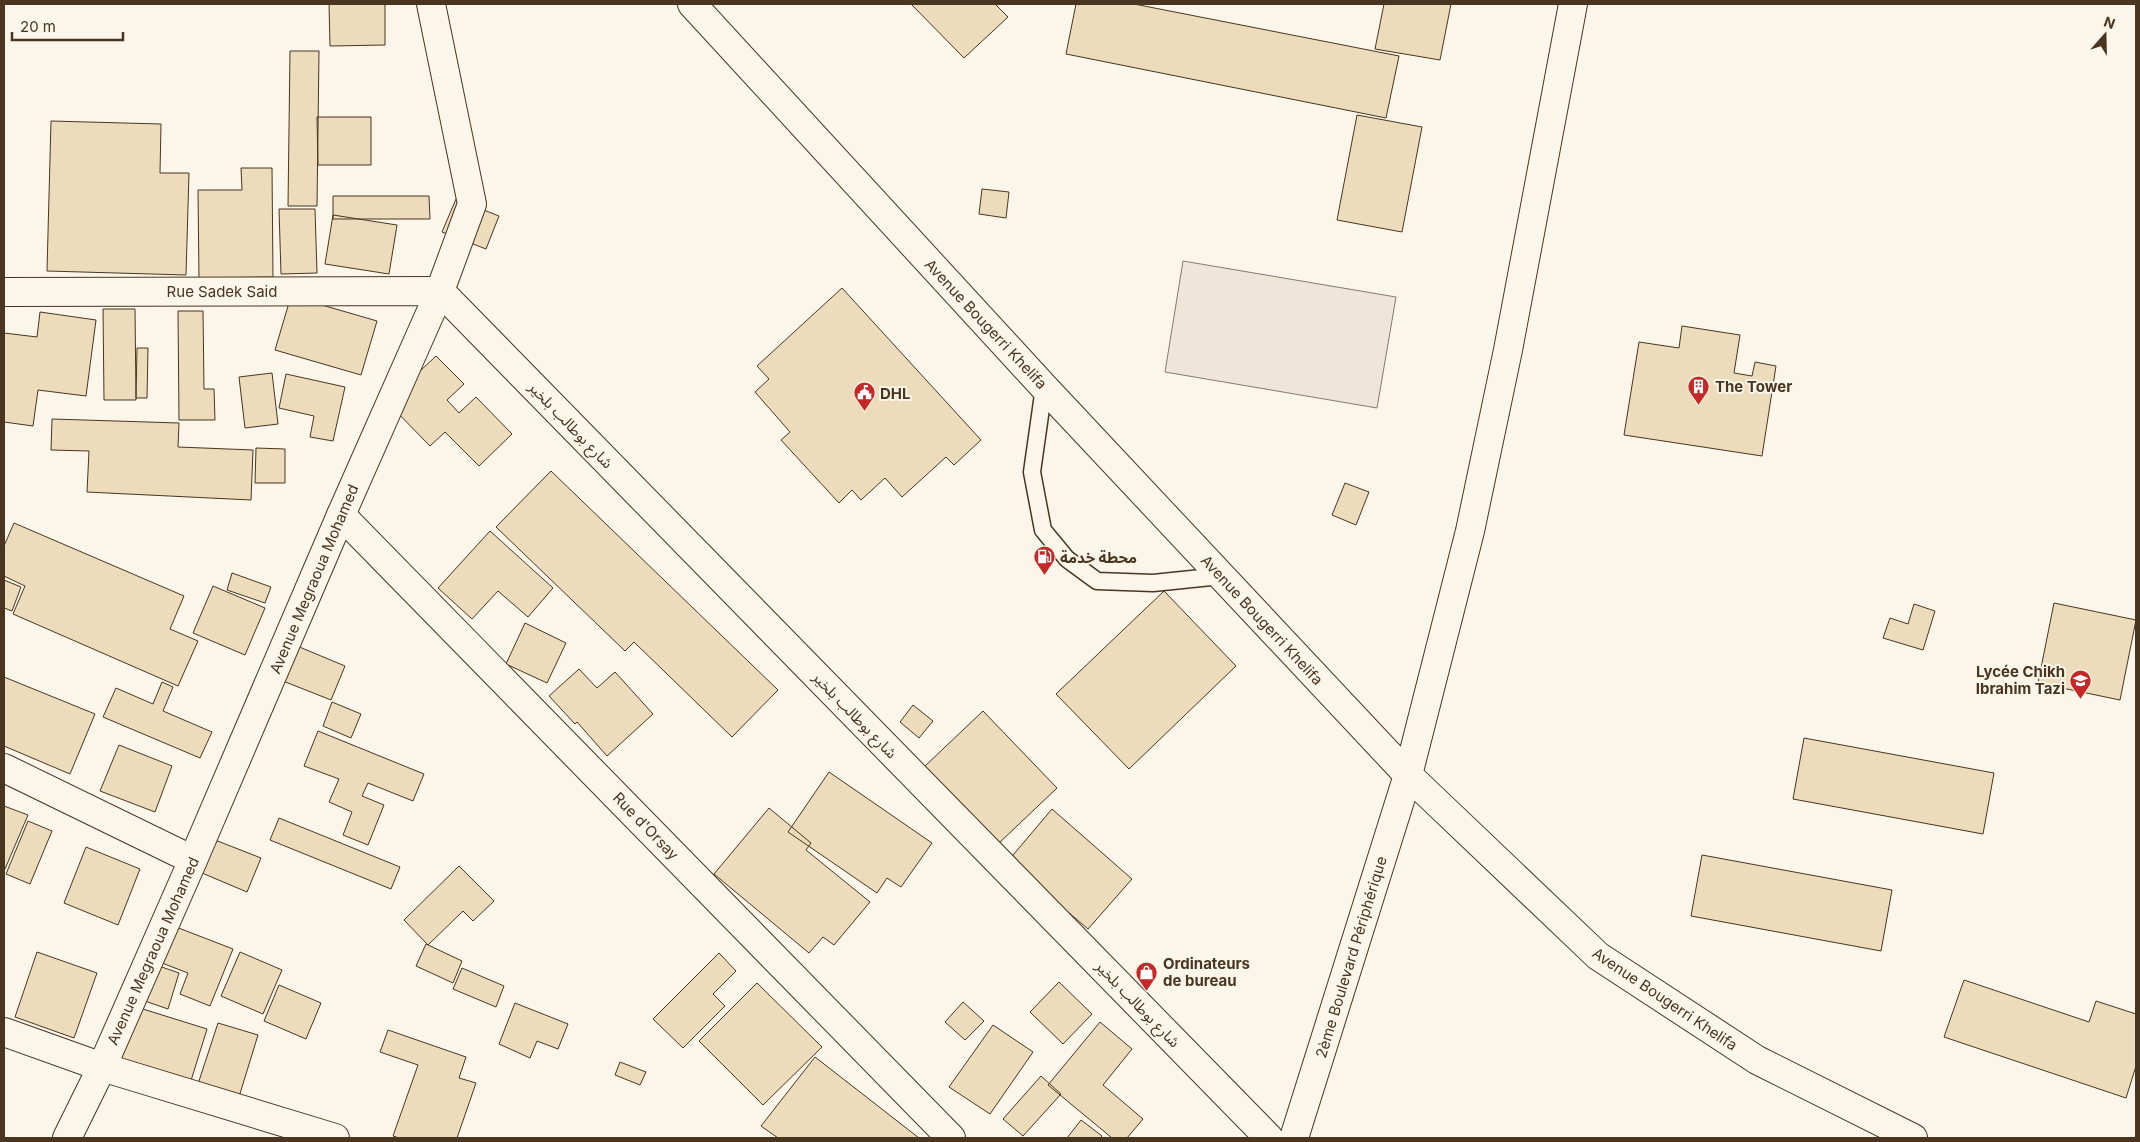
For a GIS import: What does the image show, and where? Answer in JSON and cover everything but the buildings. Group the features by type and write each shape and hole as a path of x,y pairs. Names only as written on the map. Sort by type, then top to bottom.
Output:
{"street":[{"name":"Avenue Megraoua Mohamed","path":"67,1138 102,1067 440,291 472,204 431,4"},
{"name":"Avenue Bougerri Khelifa","path":"692,4 1044,387 1408,775 1598,956 1757,1060 1913,1138"},
{"name":"2ème Boulevard Périphérique","path":"1294,1138 1408,775 1470,531 1510,340 1572,4"},
{"name":"Rue Sadek Said","path":"4,292 440,291"},
{"name":"شارع بوطالب بلخير","path":"440,291 1269,1138"},
{"name":"Rue d'Orsay","path":"341,515 951,1138"},
{"path":"4,768 193,860"},
{"path":"4,1032 102,1067 335,1138"}],"lane":[{"path":"1044,387 1032,472 1043,530 1067,559 1097,581 1153,583 1221,576"}],"shaded area":[{"path":"1183,261 1396,297 1377,408 1165,372"}],"place":[{"name":"The Tower","path":"1699,405"},
{"name":"DHL","path":"864,412"},
{"name":"محطة خدمة","path":"1044,576"},
{"name":"Lycée Chikh Ibrahim Tazi","path":"2081,699"},
{"name":"Ordinateurs de bureau","path":"1147,991"}]}
